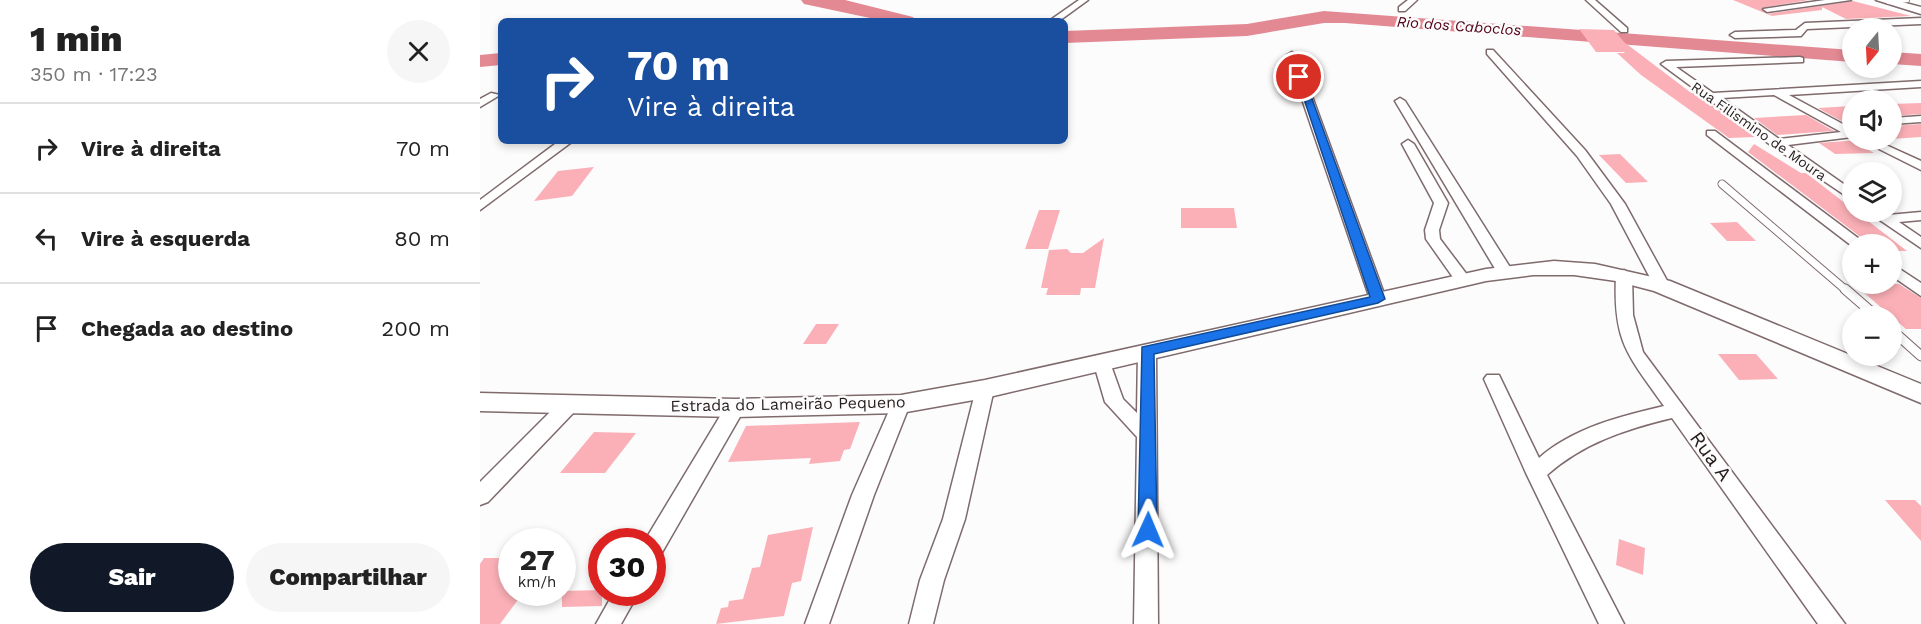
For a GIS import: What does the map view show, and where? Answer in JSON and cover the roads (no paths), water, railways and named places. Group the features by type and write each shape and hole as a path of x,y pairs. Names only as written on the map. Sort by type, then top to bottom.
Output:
{"street":[{"path":"1057,18 1084,0"},
{"path":"1402,9 1413,0"},
{"path":"1590,0 1624,30"},
{"path":"1767,9 1847,0"},
{"path":"1885,1 1921,11"},
{"path":"1801,33 1800,29 1805,26 1921,21"},
{"path":"1902,31 1921,30"},
{"path":"1735,35 1842,32"},
{"path":"1490,52 1581,153 1617,204 1662,286"},
{"path":"1292,55 1378,299"},
{"name":"Rua Filismino de Moura","path":"1800,60 1666,64 1842,189"},
{"path":"1708,96 1921,84"},
{"path":"1776,92 1842,128"},
{"path":"480,104 495,95"},
{"path":"1400,101 1505,272"},
{"path":"1902,119 1921,118"},
{"path":"1835,124 1842,124"},
{"path":"1711,133 1846,234"},
{"path":"1776,143 1842,134"},
{"path":"480,206 563,144"},
{"path":"1408,144 1441,203 1432,230 1433,239 1463,280"},
{"path":"1891,150 1917,161"},
{"path":"1902,216 1921,216"},
{"path":"1890,222 1921,244"},
{"name":"Estrada do Lameirão Pequeno","path":"480,402 735,408 901,404 985,389 1463,280 1505,272 1561,266 1624,275 1662,286 1921,395"},
{"name":"Rua A","path":"1624,275 1623,317 1626,334 1635,353 1833,624"},
{"path":"1902,277 1921,291"},
{"path":"1146,624 1147,351"},
{"path":"1102,361 1114,402 1148,436"},
{"path":"1492,379 1536,473 1612,624"},
{"path":"921,624 932,580 954,519 985,389"},
{"path":"480,496 570,404"},
{"path":"817,624 863,495 901,404"},
{"path":"664,528 735,408"},
{"path":"1536,473 1550,459 1597,434 1634,420 1678,410"},
{"path":"608,624 619,606"}],"lane":[{"path":"1885,1 1906,0"},
{"path":"1722,183 1864,306"},
{"path":"1902,339 1921,356"}],"waterway":[{"name":"Rio dos Caboclos","path":"810,0 835,3 894,18"},
{"name":"Rio dos Caboclos","path":"1068,37 1247,30 1324,17 1345,17 1842,55"},
{"path":"480,61 498,59"},
{"name":"Rio dos Caboclos","path":"1902,59 1921,60"}]}
